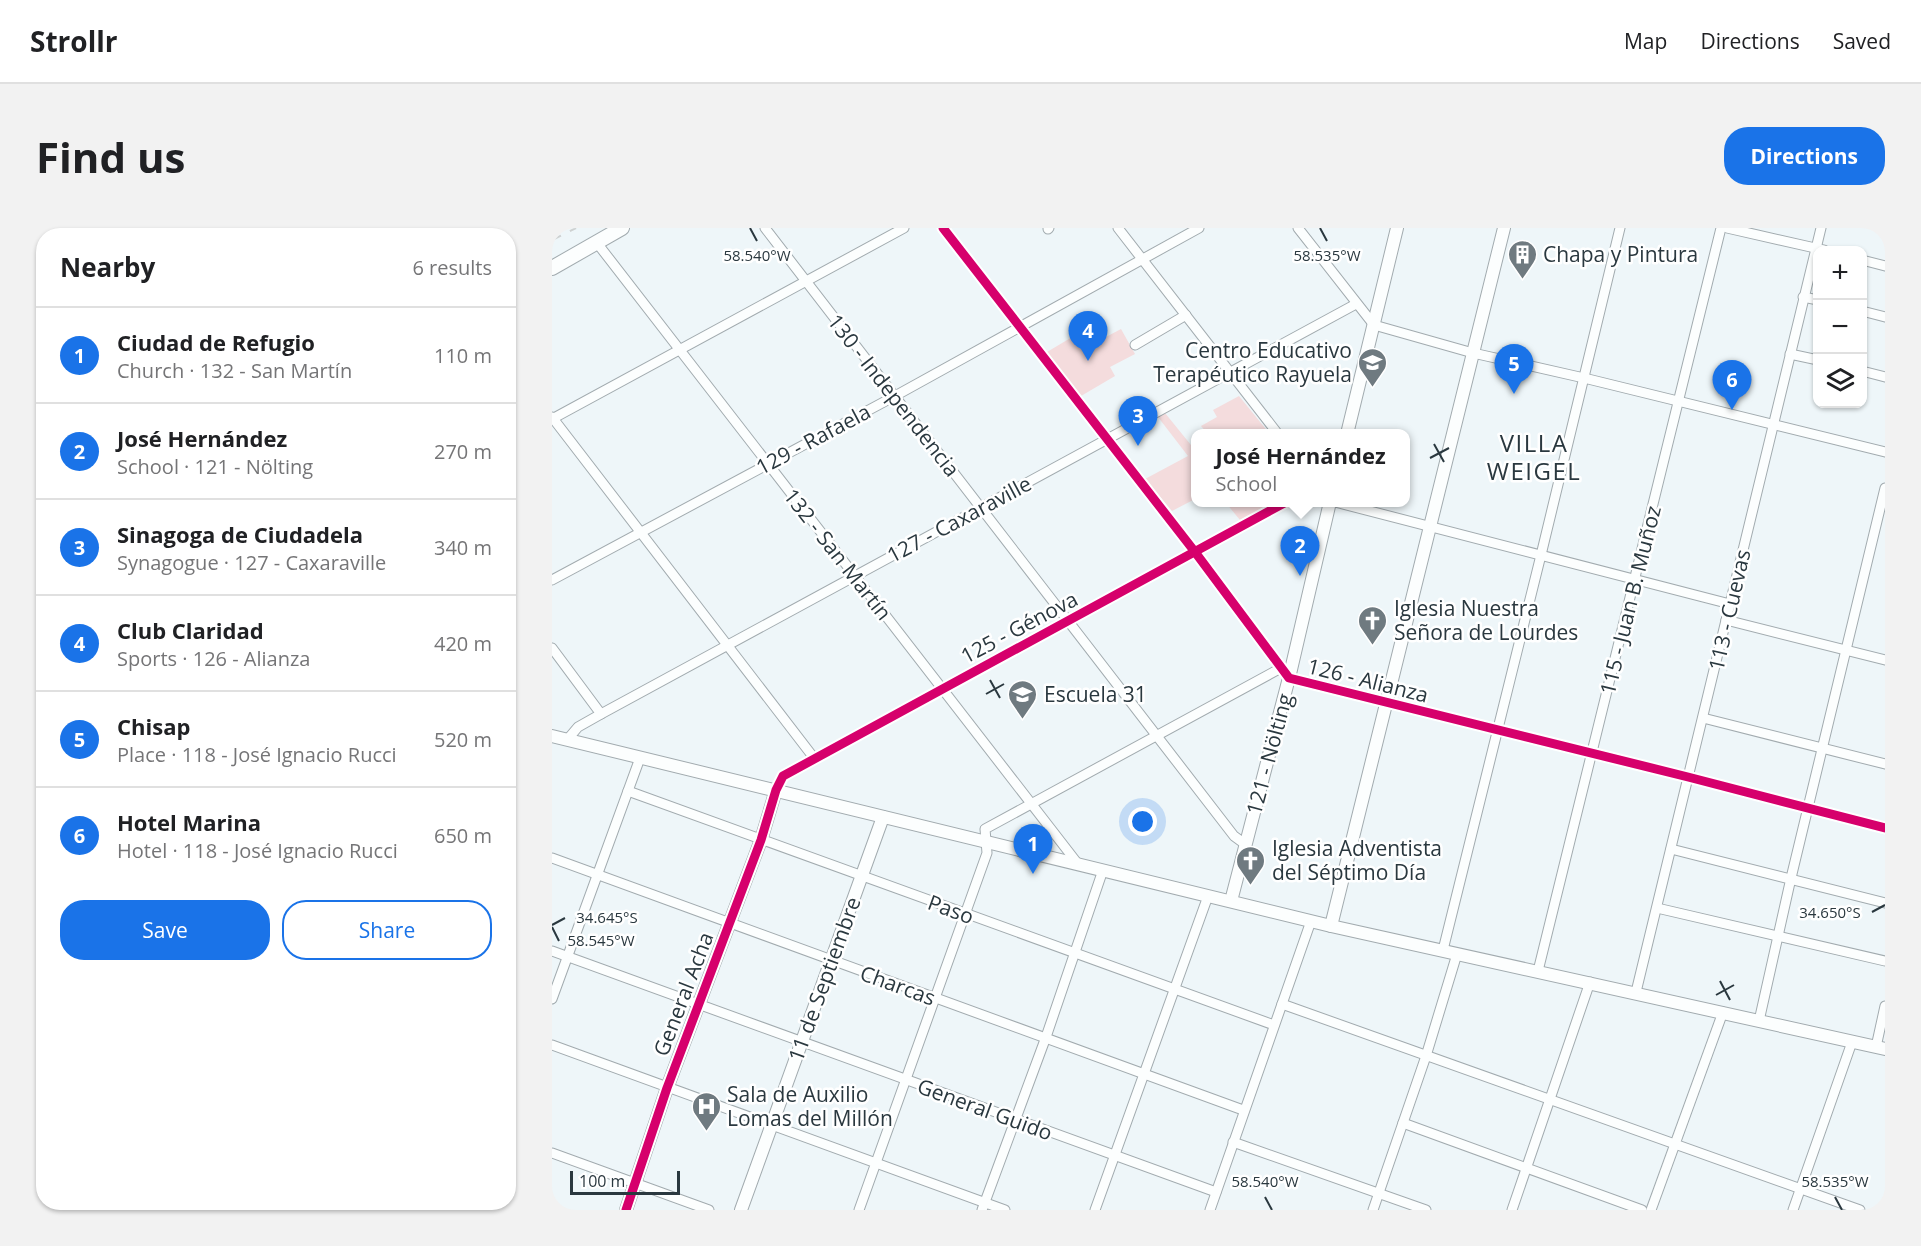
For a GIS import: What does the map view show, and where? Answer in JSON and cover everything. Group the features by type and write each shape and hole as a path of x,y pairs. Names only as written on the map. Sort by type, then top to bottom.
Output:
{"main road":[{"path":"552,268 622,228"}],"street":[{"name":"130 - Independencia","path":"765,228 1234,836 1245,844"},
{"path":"814,759 552,418 680,351 904,228"},
{"name":"126 - Alianza","path":"943,228 1195,552 1285,673 1387,702 1885,828"},
{"path":"1118,228 1274,429"},
{"name":"129 - Rafaela","path":"552,580 895,396 1199,228"},
{"path":"1298,228 1374,325 1473,353 1885,452"},
{"path":"1348,429 1397,228"},
{"path":"1331,926 1504,228"},
{"path":"1443,950 1542,555 1620,228"},
{"name":"115 - Juan B. Muñoz","path":"1538,971 1721,228"},
{"path":"1727,228 1813,248"},
{"name":"113 - Cuevas","path":"1820,246 1821,228"},
{"name":"132 - San Martín","path":"597,243 1078,864"},
{"path":"1867,261 1885,266"},
{"name":"113 - Cuevas","path":"1636,993 1803,297 1813,269"},
{"path":"1803,297 1813,299"},
{"name":"127 - Caxaraville","path":"556,740 1356,303"},
{"path":"1867,312 1885,317"},
{"path":"1135,345 1186,315"},
{"path":"1790,354 1813,359"},
{"path":"1867,372 1885,377"},
{"path":"1759,1021 1885,488"},
{"name":"125 - Génova","path":"776,790 783,776 1277,507"},
{"name":"121 - Nölting","path":"1231,901 1285,673 1332,507"},
{"path":"1352,507 1636,578 1730,604"},
{"path":"1726,620 1885,660"},
{"path":"552,648 601,714"},
{"path":"859,1210 987,853 985,829 1156,735 1285,673"},
{"path":"1703,718 1885,764"},
{"path":"556,740 776,790 1331,926 1880,1048 1885,1006"},
{"path":"552,999 640,758"},
{"name":"General Acha","path":"626,1210 667,1088 761,840 776,790"},
{"name":"Paso","path":"628,791 965,915 1274,1025"},
{"name":"11 de Septiembre","path":"741,1210 883,817"},
{"path":"1671,849 1885,903"},
{"name":"Charcas","path":"552,858 1244,1110"},
{"path":"983,1206 1046,1037 1103,870"},
{"path":"1095,1210 1208,896"},
{"path":"1657,908 1885,961"},
{"path":"1210,1210 1311,921"},
{"name":"General Guido","path":"552,951 1216,1192"},
{"path":"1372,1210 1426,1056 1457,954"},
{"path":"1512,1210 1590,982"},
{"path":"1282,1004 1860,1210"},
{"path":"1651,1210 1723,1012"},
{"path":"1793,1210 1852,1042"},
{"path":"552,1045 772,1124 983,1206 1005,1210"},
{"path":"1403,1123 1642,1210"},
{"path":"1233,1142 1426,1210"},
{"path":"552,1153 709,1210"}],"shaded area":[{"path":"1094,324 1104,338 1121,329 1135,354 1110,367 1115,376 1081,396 1047,352"},
{"path":"1239,396 1266,429 1204,429 1201,426 1217,417 1213,410"},
{"path":"1165,413 1191,445 1191,501 1172,511 1145,479 1188,456 1158,417"},
{"path":"1229,507 1264,507 1240,520"}],"railway":[{"path":"552,240 576,228"}],"cycle path":[{"path":"943,228 1195,552 1289,678 1885,828"},
{"path":"626,1210 667,1088 783,776 1277,507"}],"place":[{"name":"Chapa y Pintura","path":"1522,280"},
{"name":"Club Claridad","path":"1088,361"},
{"name":"Centro Educativo Terapéutico Rayuela","path":"1373,388"},
{"name":"Chisap","path":"1514,394"},
{"name":"Hotel Marina","path":"1732,410"},
{"name":"Sinagoga de Ciudadela","path":"1138,446"},
{"name":"José Hernández","path":"1300,576"},
{"name":"Iglesia Nuestra Señora de Lourdes","path":"1373,646"},
{"name":"Escuela 31","path":"1023,720"},
{"name":"Ciudad de Refugio","path":"1033,874"},
{"name":"Iglesia Adventista del Séptimo Día","path":"1251,886"},
{"name":"Sala de Auxilio Lomas del Millón","path":"706,1132"}],"district":[{"name":"VILLA WEIGEL","path":"1534,456"}]}
